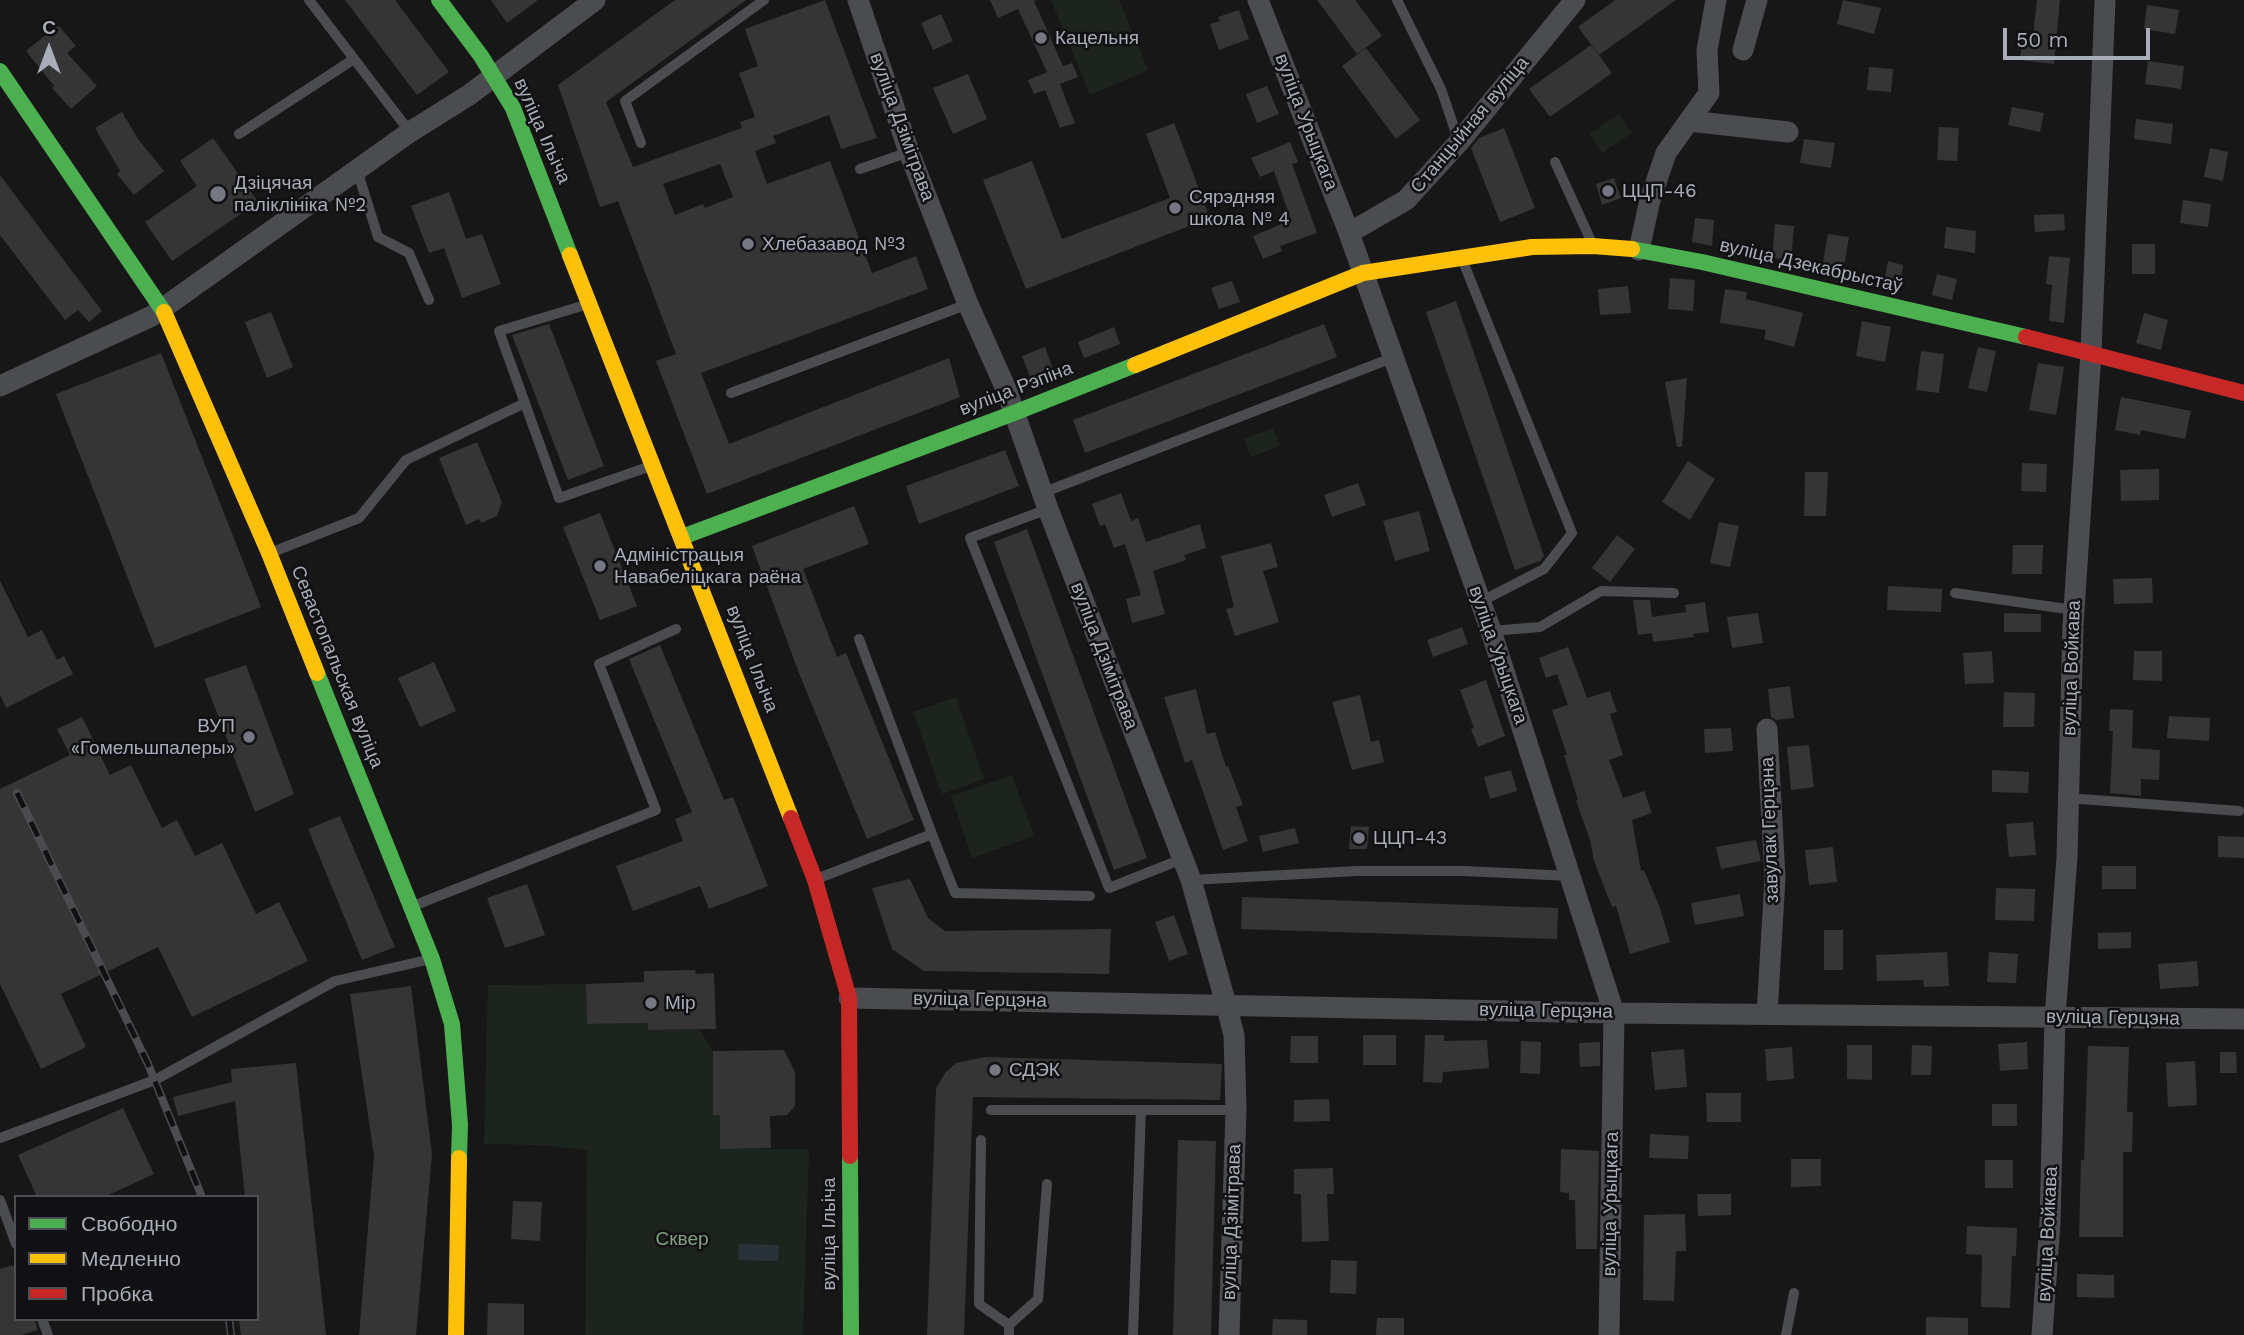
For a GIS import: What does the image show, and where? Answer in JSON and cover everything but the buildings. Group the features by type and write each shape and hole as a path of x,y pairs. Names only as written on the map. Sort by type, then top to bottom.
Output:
{"street":[{"name":"вуліца Ільіча","path":"439,0 494,76 513,108 655,465 815,880 849,998 851,1335"},
{"path":"0,386 163,309 410,132 469,95 595,0"},
{"name":"вуліца Дзімітрава","path":"858,0 909,152 1014,413 1045,501 1191,880 1226,1004 1234,1035 1236,1110 1229,1335"},
{"name":"вуліца Урыцкага","path":"1258,0 1349,233 1491,631 1615,1013 1609,1335"},
{"name":"Станцыйная вуліца","path":"1349,233 1406,200 1459,142 1575,0"},
{"path":"1639,250 1650,200 1667,152 1709,93 1707,50 1716,0"},
{"path":"1743,50 1757,0"},
{"name":"вуліца Войкава","path":"2042,1335 2050,1223 2055,1017 2067,857 2074,610 2091,352 2105,0"},
{"name":"Севастопальская вуліца","path":"0,71 163,309 269,553 432,959 452,1024 460,1125 456,1335"},
{"path":"1689,121 1788,132"},
{"name":"вуліца Дзекабрыстаў","path":"1363,273 1532,247 1593,246 1639,250 1702,262 2091,352 2244,393"},
{"name":"вуліца Рэпіна","path":"682,537 1014,413 1363,273"},
{"name":"завулак Герцэна","path":"1767,729 1775,878 1767,1014"},
{"name":"вуліца Герцэна","path":"849,998 1615,1013 2244,1019"}],"lane":[{"path":"309,0 410,132"},
{"path":"641,143 625,101 764,0"},
{"path":"1397,0 1441,89 1459,142"},
{"path":"239,134 354,60"},
{"path":"860,169 909,152"},
{"path":"1555,162 1593,246"},
{"path":"357,170 378,237 409,253 429,300"},
{"path":"1462,257 1573,533 1544,569 1480,602"},
{"path":"591,303 499,331 559,498 655,465"},
{"path":"731,393 968,304"},
{"path":"1182,859 1109,888 971,538 1045,501 1392,358"},
{"path":"269,553 359,518 406,460 525,403"},
{"path":"1491,631 1540,627 1601,591 1674,593"},
{"path":"1955,593 2074,610"},
{"path":"411,907 656,810 599,664 676,629"},
{"path":"859,639 955,893 1090,896"},
{"path":"2068,798 2239,811"},
{"path":"815,880 932,834"},
{"path":"1191,880 1357,871 1464,871 1571,876"},
{"path":"0,1138 155,1080 335,981 432,959"},
{"path":"991,1110 1236,1110"},
{"path":"1133,1335 1141,1110"},
{"path":"981,1140 979,1304 1009,1330 1038,1299 1046,1184"},
{"path":"0,1200 14,1238"},
{"path":"1786,1335 1794,1293"}],"green space":[{"path":"1051,0 1119,0 1148,70 1090,95"},
{"path":"1619,114 1632,133 1602,153 1589,134"},
{"path":"1273,428 1280,446 1251,457 1244,439"},
{"path":"956,697 984,779 942,794 913,712"},
{"path":"1012,775 1034,836 972,858 951,796"},
{"name":"Сквер","path":"586,984 587,1024 648,1023 648,1030 699,1029 713,1051 713,1115 720,1115 720,1149 809,1149 803,1335 585,1335 587,1150 484,1144 488,985"}],"shaded area":[{"path":"739,1244 779,1245 778,1261 738,1260"}],"railway":[{"path":"17,793 148,1064 201,1195"},
{"path":"229,1321 231,1335"}],"traffic: fast":[{"path":"439,0 481,56 513,108 570,255"},
{"path":"0,71 164,312"},
{"path":"1632,249 1702,262 2026,337"},
{"path":"682,537 1135,365"},
{"path":"317,673 432,959 452,1024 460,1125 459,1158"},
{"path":"850,1156 851,1335"}],"traffic: slow":[{"path":"1135,365 1363,273 1532,247 1593,246 1632,249"},
{"path":"570,255 791,818"},
{"path":"164,312 269,553 317,673"},
{"path":"456,1335 459,1158"}],"traffic: jam":[{"path":"2026,337 2244,393"},
{"path":"791,818 815,880 849,998 850,1156"}],"place":[{"name":"Кацельня","path":"1041,38"},
{"name":"ЦЦП-46","path":"1608,191"},
{"name":"Дзіцячая паліклініка №2","path":"218,194"},
{"name":"Сярэдняя школа № 4","path":"1175,208"},
{"name":"Хлебазавод №3","path":"748,244"},
{"name":"Адміністрацыя Навабеліцкага раёна","path":"600,566"},
{"name":"ВУП «Гомельшпалеры»","path":"249,737"},
{"name":"ЦЦП-43","path":"1359,838"},
{"name":"Мір","path":"651,1003"},
{"name":"СДЭК","path":"995,1070"}]}
